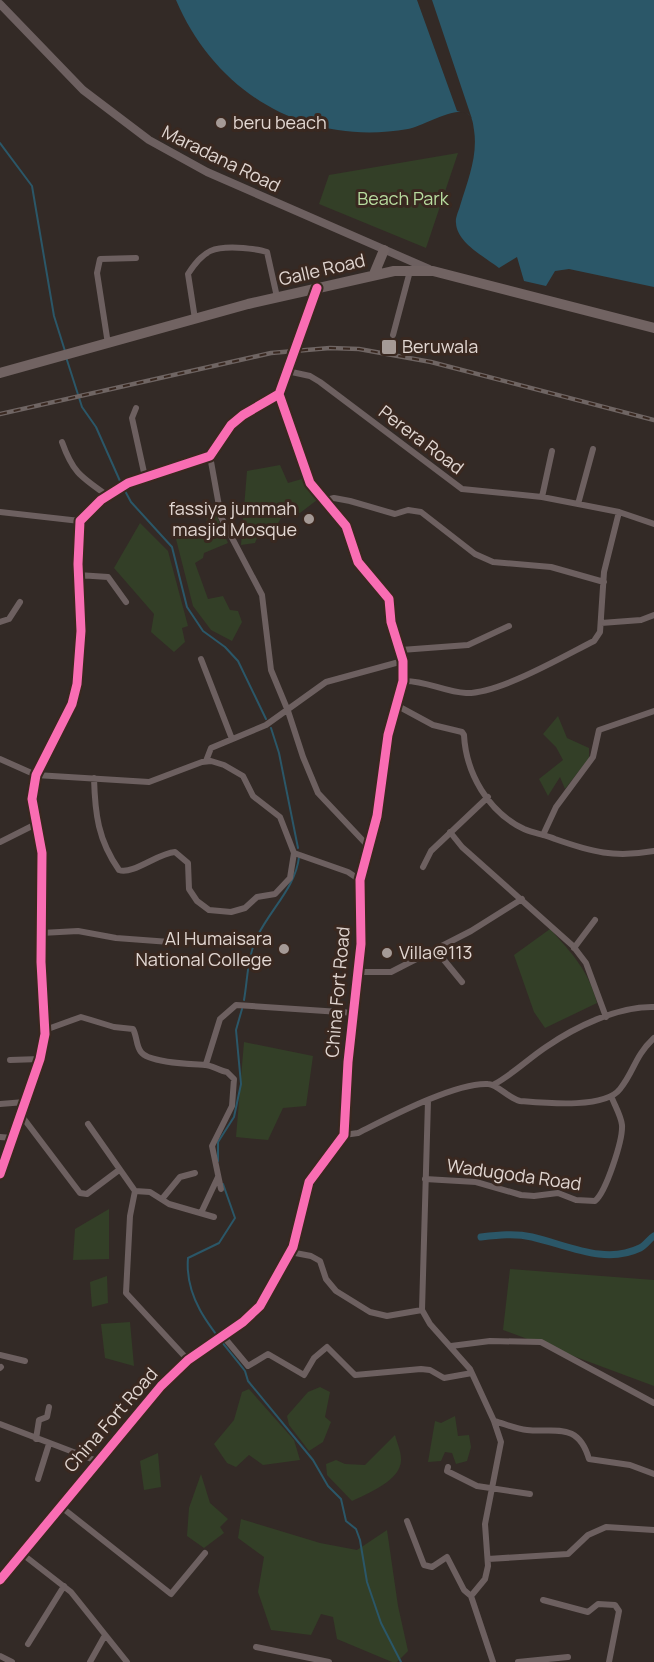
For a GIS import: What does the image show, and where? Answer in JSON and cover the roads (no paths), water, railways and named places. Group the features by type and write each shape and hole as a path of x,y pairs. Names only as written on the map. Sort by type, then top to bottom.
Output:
{"highway":[{"path":"374,274 384,250"},
{"name":"Galle Road","path":"0,373 277,297 374,274 410,271 433,271 654,328"}],"street":[{"name":"Maradana Road","path":"0,4 82,90 149,140 207,172 433,271"},
{"path":"195,319 188,274 197,260 213,248 241,248 267,252 277,297"},
{"path":"108,344 97,273 100,259 136,258"},
{"path":"393,335 410,271"},
{"path":"0,1174 40,1059 45,1030 41,933 42,853 32,799 36,775 72,704 77,684 81,631 78,575 80,521 108,496 128,483 210,456 237,420 279,394 317,288"},
{"name":"Perera Road","path":"287,371 310,376 320,382 462,489 542,497 619,512 654,524"},
{"name":"China Fort Road","path":"0,1580 161,1386 188,1360 260,1306 290,1252 309,1182 344,1135 348,1062 360,972 360,880 377,816 388,735 403,681 403,661 392,622 389,598 358,562 346,526 310,483 279,394"},
{"path":"136,408 132,418 145,477"},
{"path":"62,442 70,464 77,473 108,496"},
{"path":"578,504 593,449"},
{"path":"542,497 552,451"},
{"path":"210,456 220,517 262,596 271,670 318,792 369,847"},
{"path":"323,501 334,498 395,514 408,510 421,512 475,554 493,562 551,567 604,582"},
{"path":"0,512 80,521"},
{"path":"403,681 423,681 435,687 465,693 502,684 565,657 594,641 600,632 604,582 619,512"},
{"path":"78,575 108,577 126,602"},
{"path":"0,622 9,619 20,602"},
{"path":"601,622 641,620 654,615"},
{"path":"401,650 468,645 509,626"},
{"path":"201,659 232,739"},
{"path":"206,761 211,748 266,725 326,682 403,661"},
{"path":"396,705 433,725 462,732 468,766 488,797 523,828 605,855 654,851"},
{"path":"543,835 556,807 593,757 599,730 654,711"},
{"path":"0,759 36,775 94,778 149,782 206,761 224,765 243,776 253,796 280,817 294,853 290,878 275,894 257,897 245,908 231,912 209,910 197,901 189,889 188,863 175,852 167,852 128,871 119,870 104,847 96,823 94,778"},
{"path":"423,867 431,851 488,797"},
{"path":"0,842 36,824"},
{"path":"450,832 468,853 574,948 586,963 606,1017"},
{"path":"294,853 348,872 360,880"},
{"path":"360,972 391,972 471,931 522,899"},
{"path":"574,948 595,920"},
{"path":"41,933 78,931 116,938 170,942"},
{"path":"435,949 462,982"},
{"path":"206,1064 220,1019 236,1005 355,1013"},
{"path":"344,1135 358,1133 428,1101 480,1085 493,1085 561,1037 606,1017 642,1007 654,1007"},
{"path":"45,1030 87,1017 114,1027 134,1029 142,1054 166,1061 206,1064 216,1070 227,1072 234,1079 232,1106 212,1146 221,1189"},
{"path":"493,1085 509,1098 520,1101 605,1101 612,1098 623,1086 639,1053 654,1038"},
{"path":"10,1060 40,1059"},
{"name":"Wadugoda Road","path":"425,1179 477,1182 522,1195 558,1193 576,1200 595,1201 601,1195 617,1153 622,1124 612,1098"},
{"path":"428,1101 422,1310 430,1324 472,1373 501,1442 499,1458 490,1486 485,1524 488,1559 485,1579 471,1596"},
{"path":"0,1104 25,1102"},
{"path":"21,1115 80,1193 87,1194 119,1170"},
{"path":"88,1124 135,1191 130,1216 126,1293 188,1360"},
{"path":"0,1137 13,1138"},
{"path":"162,1199 180,1177 195,1173"},
{"path":"201,1213 218,1177"},
{"path":"135,1191 150,1192 162,1199 214,1216"},
{"path":"290,1252 311,1256 320,1261 326,1279 336,1291 370,1312 387,1316 422,1310"},
{"path":"219,1338 248,1366 268,1354 304,1375 315,1358 327,1347 355,1375 421,1368 444,1378 472,1373"},
{"path":"451,1346 490,1341 541,1342 654,1403"},
{"path":"0,1355 25,1361"},
{"path":"36,1439 39,1420 47,1417 49,1407"},
{"path":"494,1421 526,1430 559,1429 584,1445 589,1459 630,1465 654,1474"},
{"path":"0,1424 97,1461"},
{"path":"38,1479 49,1444"},
{"path":"447,1467 447,1470 477,1486 490,1486 530,1494"},
{"path":"60,1506 171,1594 205,1553"},
{"path":"407,1521 424,1565 432,1567 447,1557 464,1590 471,1596 494,1662"},
{"path":"488,1559 568,1554 588,1535 606,1527 654,1530"},
{"path":"21,1553 64,1586 85,1608 104,1637 127,1662"},
{"path":"28,1644 64,1586"},
{"path":"543,1600 588,1612 598,1604 615,1605 619,1611 609,1662"},
{"path":"90,1662 104,1637"},
{"path":"256,1647 329,1662"},
{"path":"289,1662 291,1654"},
{"path":"0,1656 12,1662"},
{"path":"518,1662 568,1656"}],"water":[{"path":"176,0 654,0 654,287 569,269 555,271 546,286 524,281 517,257 499,268 466,243 456,223 472,168 475,149 473,123 468,114 456,112 408,129 371,132 335,130 301,121 269,106 240,87 215,62 193,33"}],"waterway":[{"path":"0,143 32,186 54,316 65,351"},
{"path":"66,357 82,407 96,427 120,481"},
{"path":"124,489 131,502 172,547 187,607 203,631 225,647 238,661 266,719"},
{"path":"271,728 279,753 298,848"},
{"path":"244,1000 254,943 263,925 288,888 299,857"},
{"path":"218,1161 218,1142 234,1117 241,1084 236,1030 242,1009"},
{"path":"223,1184 235,1218 219,1243 188,1258 188,1275 197,1305 214,1332 245,1371 248,1381 313,1460 328,1486 341,1499 346,1521 356,1529 360,1540 367,1582 381,1623 401,1662"},
{"path":"481,1237 526,1236 586,1252 613,1255 640,1248 654,1236"}],"railway":[{"path":"0,414 271,353 330,348 359,349 431,362 654,420"}],"place":[{"name":"beru beach","path":"221,123"},
{"name":"Beruwala","path":"389,347"},
{"name":"fassiya jummah masjid Mosque","path":"309,519"},
{"name":"Al Humaisara National College","path":"284,949"},
{"name":"Villa@113","path":"387,953"}],"park label":[{"name":"Beach Park","path":"403,199"}]}
